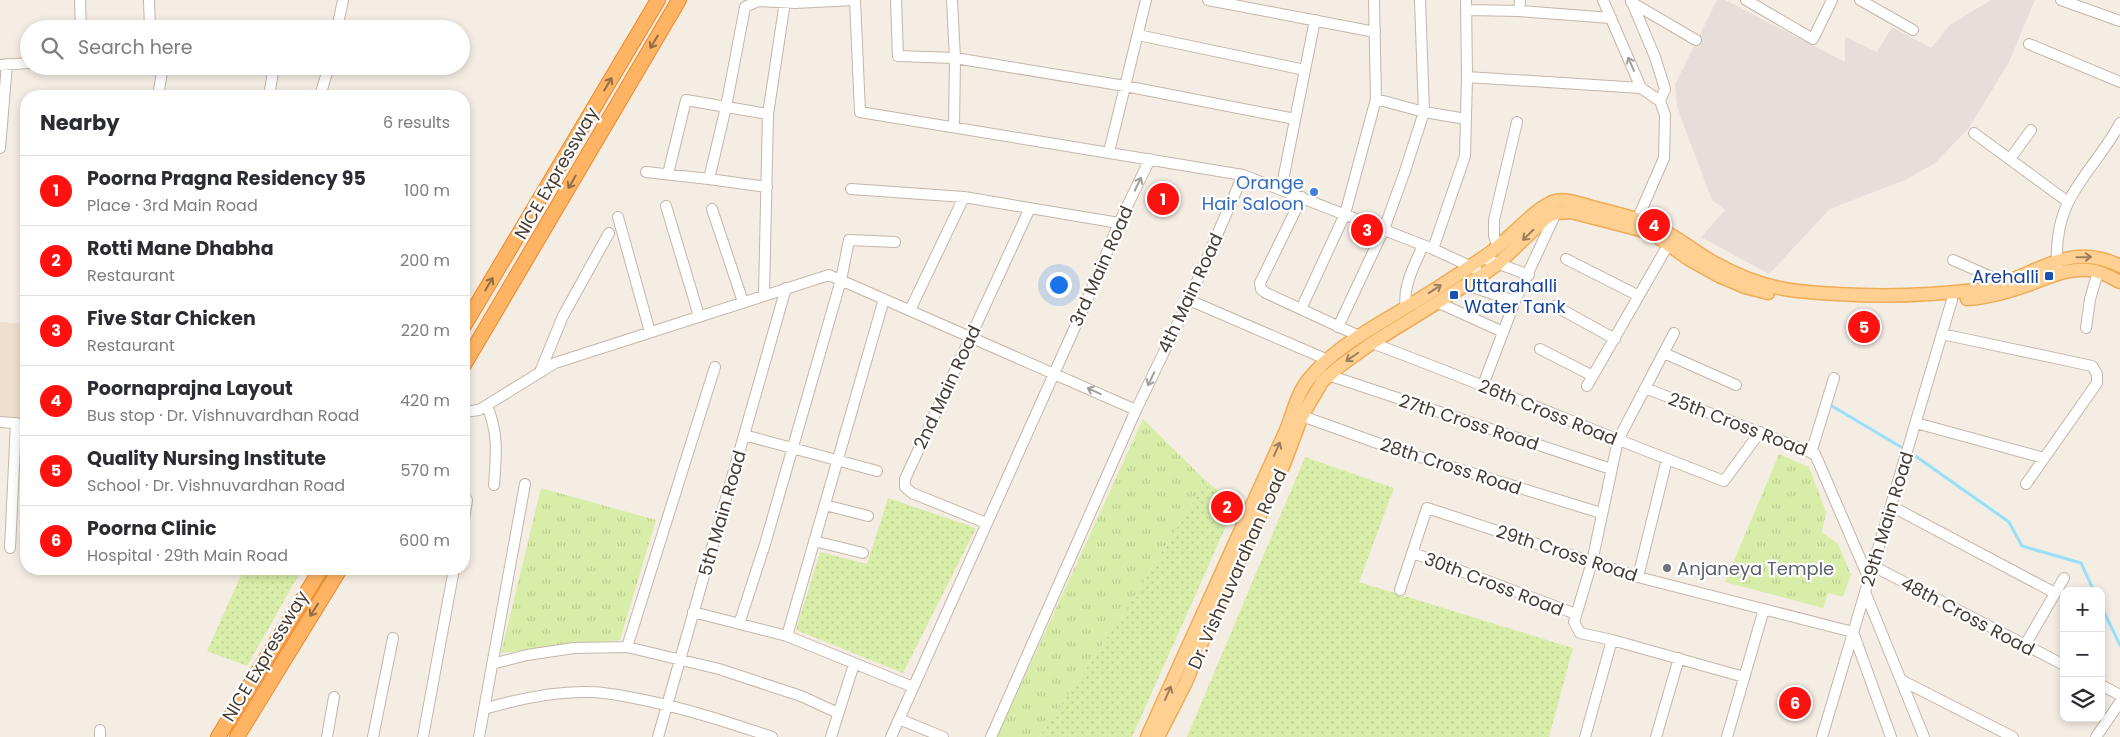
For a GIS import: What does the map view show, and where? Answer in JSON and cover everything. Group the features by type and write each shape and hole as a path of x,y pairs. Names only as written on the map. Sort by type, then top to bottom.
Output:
{"highway":[{"name":"NICE Expressway","path":"470,316 658,0"},
{"name":"NICE Expressway","path":"470,355 679,0"},
{"name":"NICE Expressway","path":"218,737 317,575"},
{"name":"NICE Expressway","path":"237,737 336,575"}],"main road":[{"name":"Dr. Vishnuvardhan Road","path":"1158,737 1170,717 1214,613 1284,464 1302,416 1312,397 1328,375 1366,339 1406,308 1483,258 1540,209 1554,201 1568,201 1636,224 1719,276 1745,287 1774,294 1818,300 1846,302 1984,298 2010,291 2074,257 2105,258 2120,266"},
{"name":"Dr. Vishnuvardhan Road","path":"1147,737 1287,428 1298,397 1308,380 1328,360 1438,302 1485,273 1498,264 1546,218 1556,214 1571,212 1660,229 1714,262 1759,283 1795,291 1888,296 1978,290 2057,267 2098,272 2120,282"}],"street":[{"path":"80,0 81,20"},
{"path":"149,0 150,20"},
{"path":"339,20 344,0"},
{"path":"709,179 726,107 745,7 758,2 854,0 860,112 1243,175 1433,249 1485,273"},
{"path":"896,0 898,56 954,58 1125,86 1295,119"},
{"path":"952,0 954,126"},
{"path":"1109,152 1146,0"},
{"path":"1208,0 1375,32"},
{"path":"1301,309 1345,214 1376,100 1374,0"},
{"path":"1338,327 1384,230 1424,112 1420,0"},
{"path":"1519,11 1520,0"},
{"path":"1603,0 1641,88"},
{"path":"1746,0 1813,39 1832,0"},
{"path":"1860,0 1913,30"},
{"path":"2062,0 2120,21"},
{"path":"1631,1 1696,40"},
{"path":"1631,1 1655,57 1665,89 1660,100"},
{"path":"764,294 768,114 792,2"},
{"path":"1433,249 1465,156 1466,5 1610,18"},
{"path":"1281,190 1315,20"},
{"path":"1138,35 1305,70"},
{"path":"2028,44 2120,82"},
{"path":"0,148 4,65 20,64"},
{"path":"159,90 162,75"},
{"path":"271,90 273,75"},
{"path":"322,90 326,75"},
{"path":"1467,77 1641,88 1660,100 1665,114 1664,158 1636,224"},
{"path":"668,174 686,100 768,114"},
{"path":"1376,100 1424,112 1466,119"},
{"path":"1498,247 1494,236 1494,220 1517,122"},
{"path":"2057,267 2056,244 2068,202 2113,137 2120,123"},
{"path":"2010,159 2031,130"},
{"path":"1974,133 2068,202"},
{"name":"3rd Main Road","path":"892,737 1088,298 1119,223 1150,159"},
{"path":"646,172 766,187"},
{"name":"4th Main Road","path":"992,737 1136,410 1189,300 1243,175"},
{"path":"851,188 964,197 1119,223"},
{"path":"910,310 964,197"},
{"name":"26th Cross Road","path":"1302,197 1260,283 1261,289 1266,293 1366,339 1724,481 1760,432"},
{"path":"666,206 699,316"},
{"name":"2nd Main Road","path":"986,523 912,493 905,487 905,479 1030,208"},
{"path":"712,209 743,302"},
{"path":"1482,384 1516,301 1556,214"},
{"path":"618,217 650,332"},
{"path":"540,372 563,316 609,233"},
{"path":"739,624 766,544 842,280 849,240 895,242"},
{"path":"1406,308 1404,299 1406,287 1423,245"},
{"path":"1540,349 1590,381 1668,245"},
{"path":"1483,258 1528,275"},
{"path":"1566,259 1639,296"},
{"path":"1953,260 2005,283"},
{"path":"2086,328 2090,299 2098,272"},
{"path":"470,411 487,406 555,364 764,294 829,275 1136,410"},
{"path":"1466,285 1516,301"},
{"name":"5th Main Road","path":"658,737 786,288"},
{"path":"787,636 884,299"},
{"path":"1189,300 1328,360"},
{"name":"29th Main Road","path":"1822,737 1952,300"},
{"path":"1438,302 1503,332"},
{"path":"1555,306 1615,339"},
{"path":"1674,333 1618,440 1610,469 1592,562 1574,622 1580,633 1612,640 1744,677"},
{"path":"1942,334 2092,366 2097,374 2097,383 2026,484"},
{"path":"1664,353 1736,385"},
{"path":"627,646 715,367"},
{"name":"27th Cross Road","path":"1328,375 1610,469"},
{"path":"1811,452 1834,378"},
{"name":"25th Cross Road","path":"1645,388 1815,454 1869,579"},
{"path":"487,406 494,423 496,450 494,485"},
{"name":"28th Cross Road","path":"1302,416 1394,449 1601,513"},
{"path":"0,422 20,423"},
{"path":"1916,423 2044,458"},
{"path":"10,548 10,521 20,432"},
{"path":"744,436 877,471"},
{"path":"1638,577 1667,459"},
{"path":"480,737 525,484"},
{"path":"825,505 868,516"},
{"path":"1891,506 2055,593"},
{"name":"29th Cross Road","path":"1413,553 1427,508 1638,577 1853,632"},
{"path":"0,527 8,525 10,521"},
{"path":"814,541 863,553"},
{"path":"1400,590 1413,553"},
{"name":"30th Cross Road","path":"1413,553 1576,614"},
{"name":"48th Cross Road","path":"1873,566 2060,663"},
{"path":"423,737 453,575"},
{"path":"2026,645 2064,578"},
{"path":"1865,592 1924,737"},
{"path":"1727,737 1764,609"},
{"path":"693,612 787,636 913,687"},
{"path":"1853,632 1891,737"},
{"path":"373,737 393,638"},
{"path":"1584,737 1612,640"},
{"path":"492,664 527,655 574,648 627,646 719,669 800,696 838,713"},
{"path":"1656,737 1679,658"},
{"path":"831,737 854,664"},
{"path":"1901,680 2013,737"},
{"path":"2105,687 2120,695"},
{"path":"484,709 513,701 560,693 590,692 667,704 705,714 772,737"},
{"path":"327,737 334,697"},
{"path":"2096,737 2120,702"},
{"path":"899,719 943,737"}],"shaded area":[{"path":"1717,0 1725,0 1845,62 1845,37 1877,52 1892,27 1931,48 1950,25 1991,0 2035,0 2008,64 1968,129 1935,163 1905,180 1830,209 1769,274 1701,237 1725,210 1712,200 1677,107 1675,85"},
{"path":"0,322 20,324 20,418 0,416"}],"green space":[{"path":"1143,419 1206,481 1120,619 1039,737 997,737"},
{"path":"1779,454 1809,467 1826,512 1822,532 1838,544 1851,575 1843,597 1828,593 1823,608 1725,582"},
{"path":"1305,457 1394,488 1359,582 1573,648 1549,737 1187,737"},
{"path":"1206,481 1236,504 1132,737 1039,737 1120,619"},
{"path":"541,488 656,520 620,640 501,653"},
{"path":"888,498 976,528 903,673 796,630 820,552 867,564"},
{"path":"241,575 299,575 247,666 207,651"}],"waterway":[{"path":"1832,406 1901,447"},
{"path":"1914,455 2009,522 2022,546 2081,563 2092,587"},
{"path":"2105,614 2120,645"}],"place":[{"name":"Orange Hair Saloon","path":"1314,192"},
{"name":"Poorna Pragna Residency 95","path":"1163,199"},
{"name":"Poornaprajna Layout","path":"1654,225"},
{"name":"Five Star Chicken","path":"1367,230"},
{"name":"Arehalli","path":"2049,276"},
{"name":"Uttarahalli Water Tank","path":"1454,295"},
{"name":"Quality Nursing Institute","path":"1864,327"},
{"name":"Rotti Mane Dhabha","path":"1227,507"},
{"name":"Anjaneya Temple","path":"1667,568"},
{"name":"Poorna Clinic","path":"1795,703"}]}
